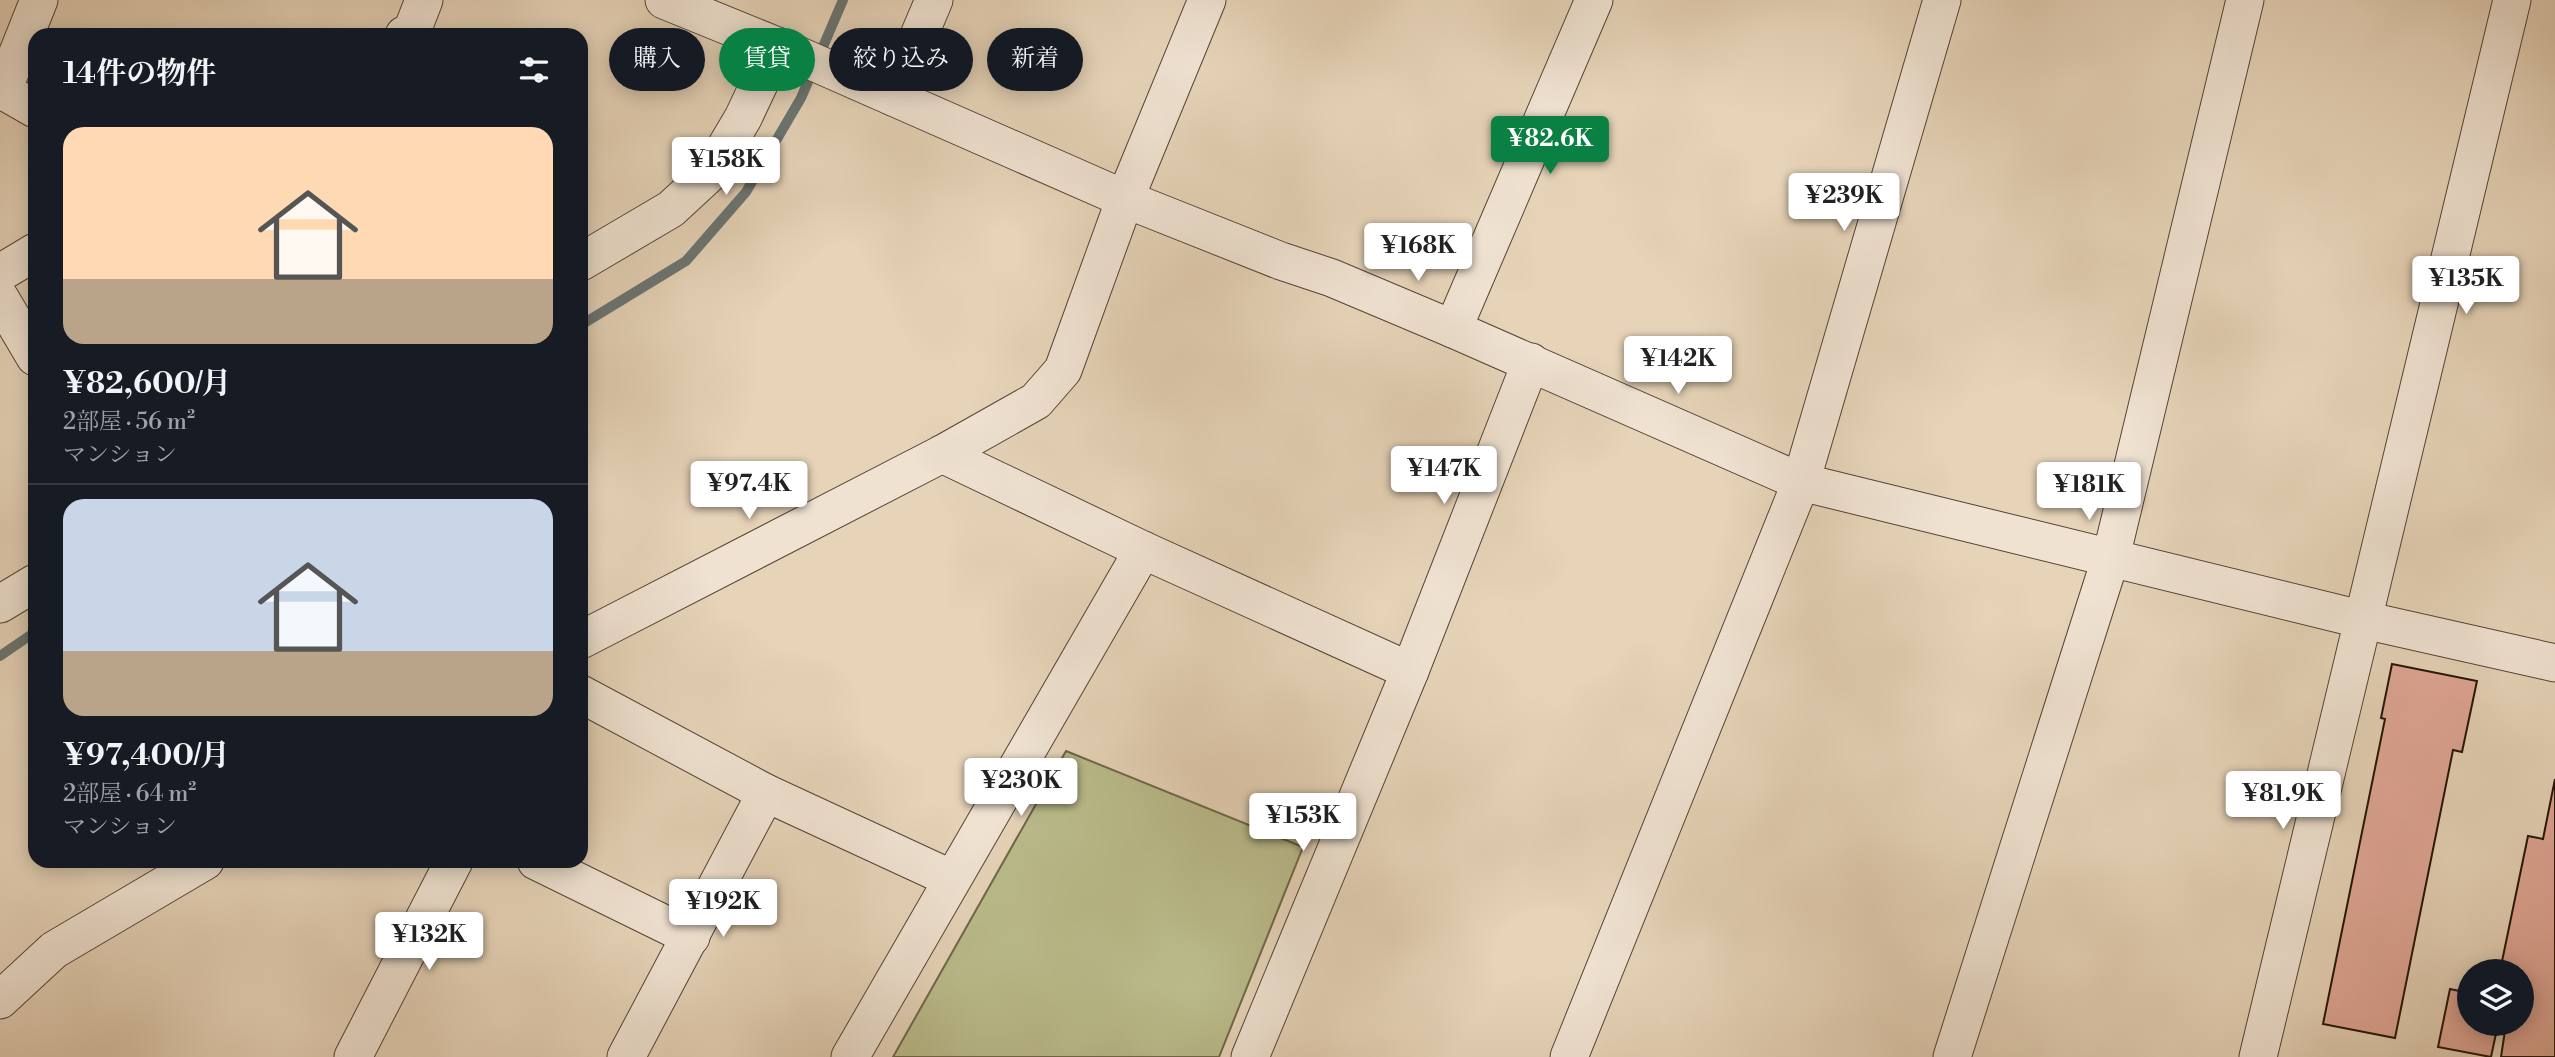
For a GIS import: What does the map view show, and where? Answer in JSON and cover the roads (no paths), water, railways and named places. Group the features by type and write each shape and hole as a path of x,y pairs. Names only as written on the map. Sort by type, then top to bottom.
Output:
{"street":[{"path":"28,105 1,90 39,0"},
{"path":"413,28 424,0"},
{"path":"664,0 733,28"},
{"path":"893,97 934,0"},
{"path":"588,636 943,454 1036,401 1063,370 1125,199 1207,0"},
{"path":"1453,328 1594,0"},
{"path":"1569,1057 1801,482 1942,0"},
{"path":"1952,1057 2111,557 2245,0"},
{"path":"2258,1057 2512,0"},
{"path":"815,62 1125,199 1332,278 1453,328 1801,482 2364,620 2555,663"},
{"path":"588,257 671,209 711,172 756,91"},
{"path":"0,273 28,256"},
{"path":"0,298 28,345"},
{"path":"1250,1057 1410,671 1531,362"},
{"path":"943,454 1143,550 1410,671"},
{"path":"850,1057 1143,550"},
{"path":"0,604 28,587"},
{"path":"588,698 766,793 952,879"},
{"path":"626,1057 766,793"},
{"path":"0,1000 54,950 193,868"},
{"path":"353,1057 450,868"},
{"path":"550,868 691,937"}],"waterway":[{"path":"588,321 686,261 746,192 801,98 843,0"},
{"path":"0,656 28,637"}]}
